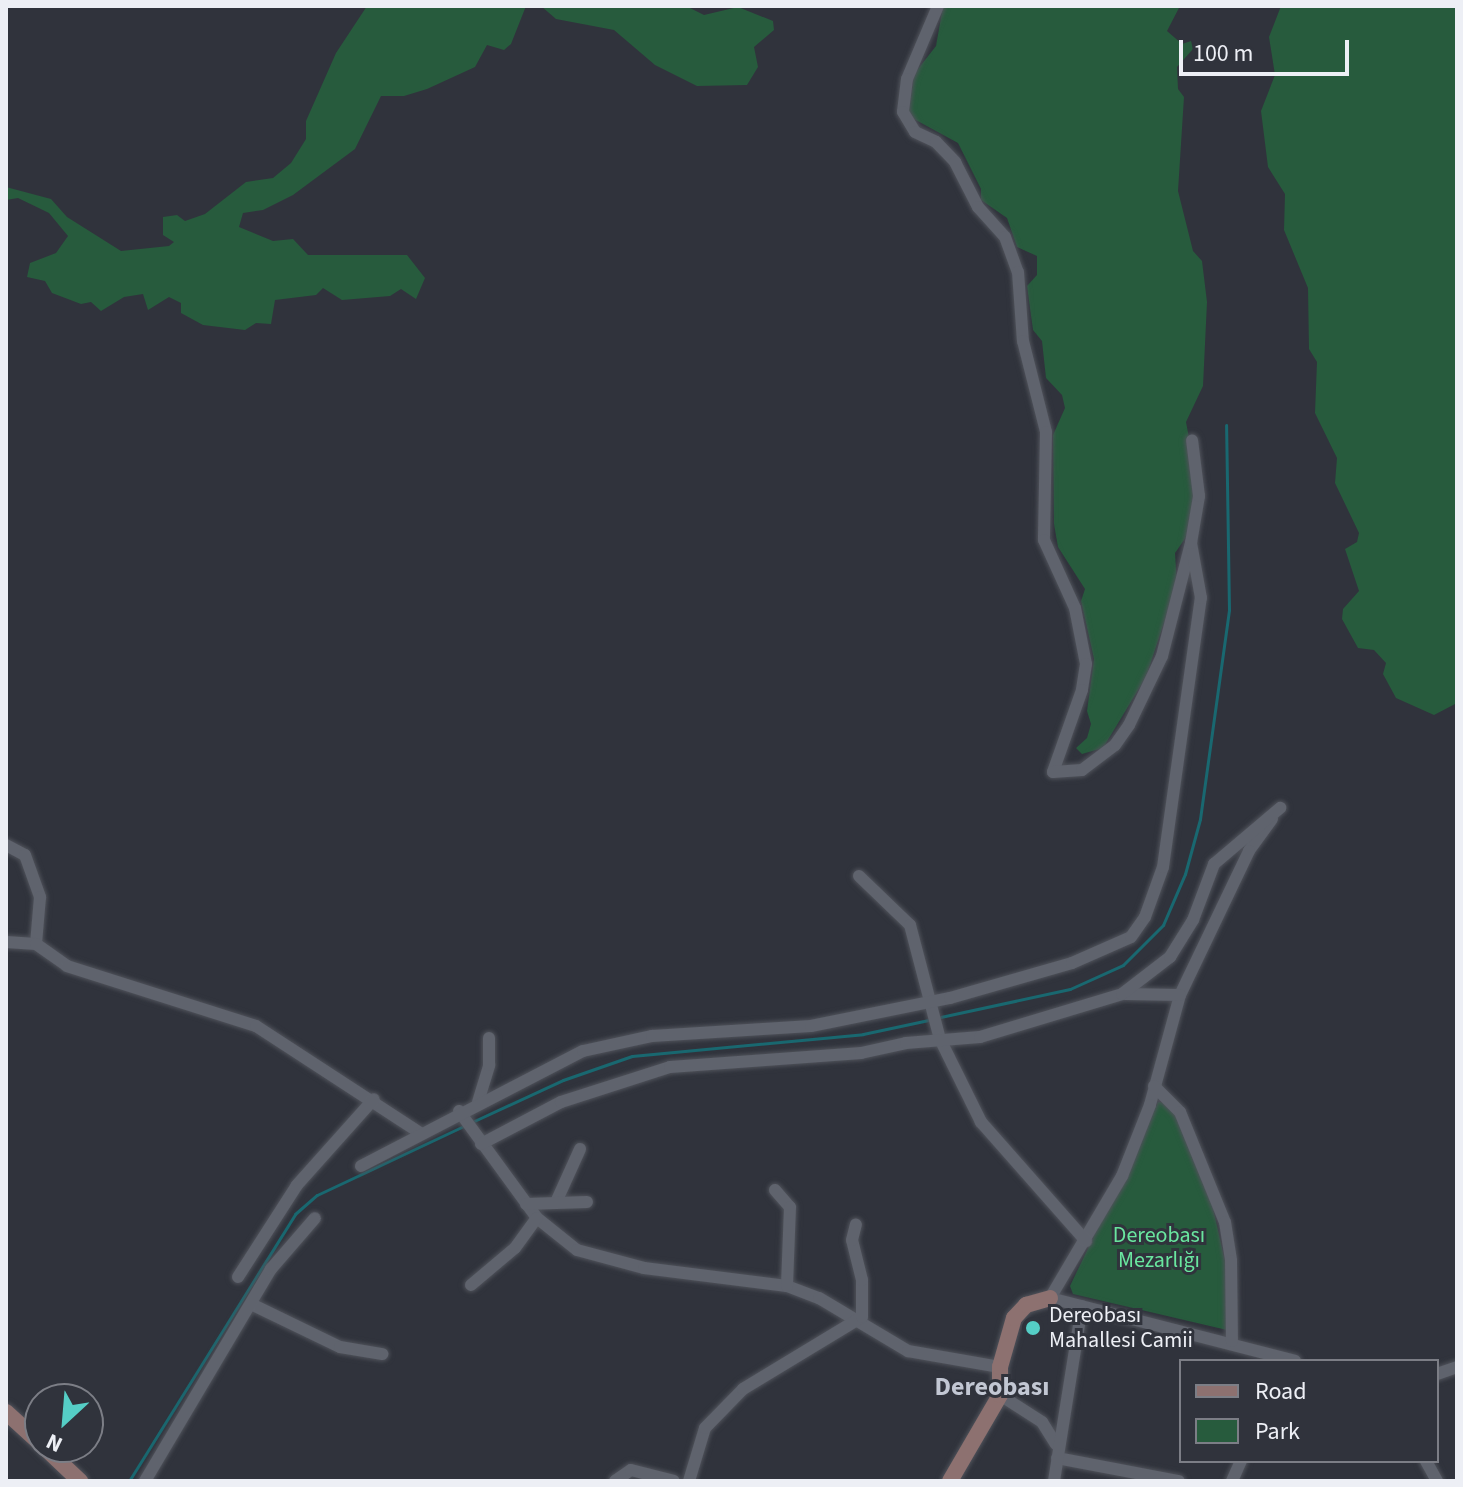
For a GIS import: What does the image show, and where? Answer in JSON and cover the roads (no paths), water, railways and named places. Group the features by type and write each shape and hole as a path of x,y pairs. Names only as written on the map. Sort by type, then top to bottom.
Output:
{"street":[{"path":"938,6 907,79 903,112 915,132 936,142 955,162 978,207 1005,237 1018,272 1023,341 1046,432 1044,540 1075,608 1086,664 1082,690 1053,772 1082,770 1115,745 1129,725 1162,656 1191,543 1199,496 1192,440"},
{"path":"361,1166 459,1111 583,1051 652,1036 811,1026 928,1002 1098,954 1131,937 1145,917 1170,831 1201,598 1191,543"},
{"path":"1050,1298 1122,1176 1154,1086 1180,995 1249,851 1280,808 1234,842 1214,864 1193,920 1170,957 1122,994"},
{"path":"6,845 25,855 37,886 36,944"},
{"path":"859,876 910,925 940,1039 981,1122 1086,1241"},
{"path":"6,942 36,944 67,966 256,1026 374,1099 420,1133"},
{"path":"481,1144 561,1102 670,1067 861,1053 940,1039 980,1037 1122,994 1180,995"},
{"path":"478,1102 489,1065 489,1038"},
{"path":"1154,1086 1180,1112 1225,1222 1231,1261 1232,1341"},
{"path":"238,1277 297,1185 374,1099"},
{"path":"459,1111 537,1218 577,1250 630,1265 787,1286 819,1298 856,1323 908,1351 1000,1367"},
{"path":"557,1200 580,1149"},
{"path":"775,1190 790,1207 787,1286"},
{"path":"526,1204 557,1200 587,1202"},
{"path":"145,1481 291,1242 315,1218"},
{"path":"471,1285 515,1248 537,1218"},
{"path":"689,1481 705,1428 743,1389 856,1323 865,1302 852,1240 856,1224"},
{"path":"950,1481 1000,1395 1000,1367 1014,1318 1026,1305 1050,1298 1232,1341 1264,1356"},
{"path":"251,1304 340,1347 382,1354"},
{"path":"1054,1481 1056,1444 1066,1415 1082,1306"},
{"path":"1000,1395 1042,1422 1056,1444"},
{"path":"6,1412 24,1428"},
{"path":"1057,1458 1179,1481"},
{"path":"61,1463 80,1481"},
{"path":"1427,1463 1437,1481"},
{"path":"615,1481 631,1470 674,1481"}],"waterway":[{"path":"936,1018 1070,989 1123,965 1163,925 1185,874 1200,819 1229,610 1226,425"},
{"path":"472,1122 563,1080 632,1056 863,1034 929,1020"},
{"path":"129,1481 295,1214 317,1195 466,1125"}],"place":[{"name":"Dereobası Mahallesi Camii","path":"1033,1328"}],"district":[{"name":"Dereobası","path":"992,1387"}],"park label":[{"name":"Dereobası Mezarlığı","path":"1159,1248"}]}
